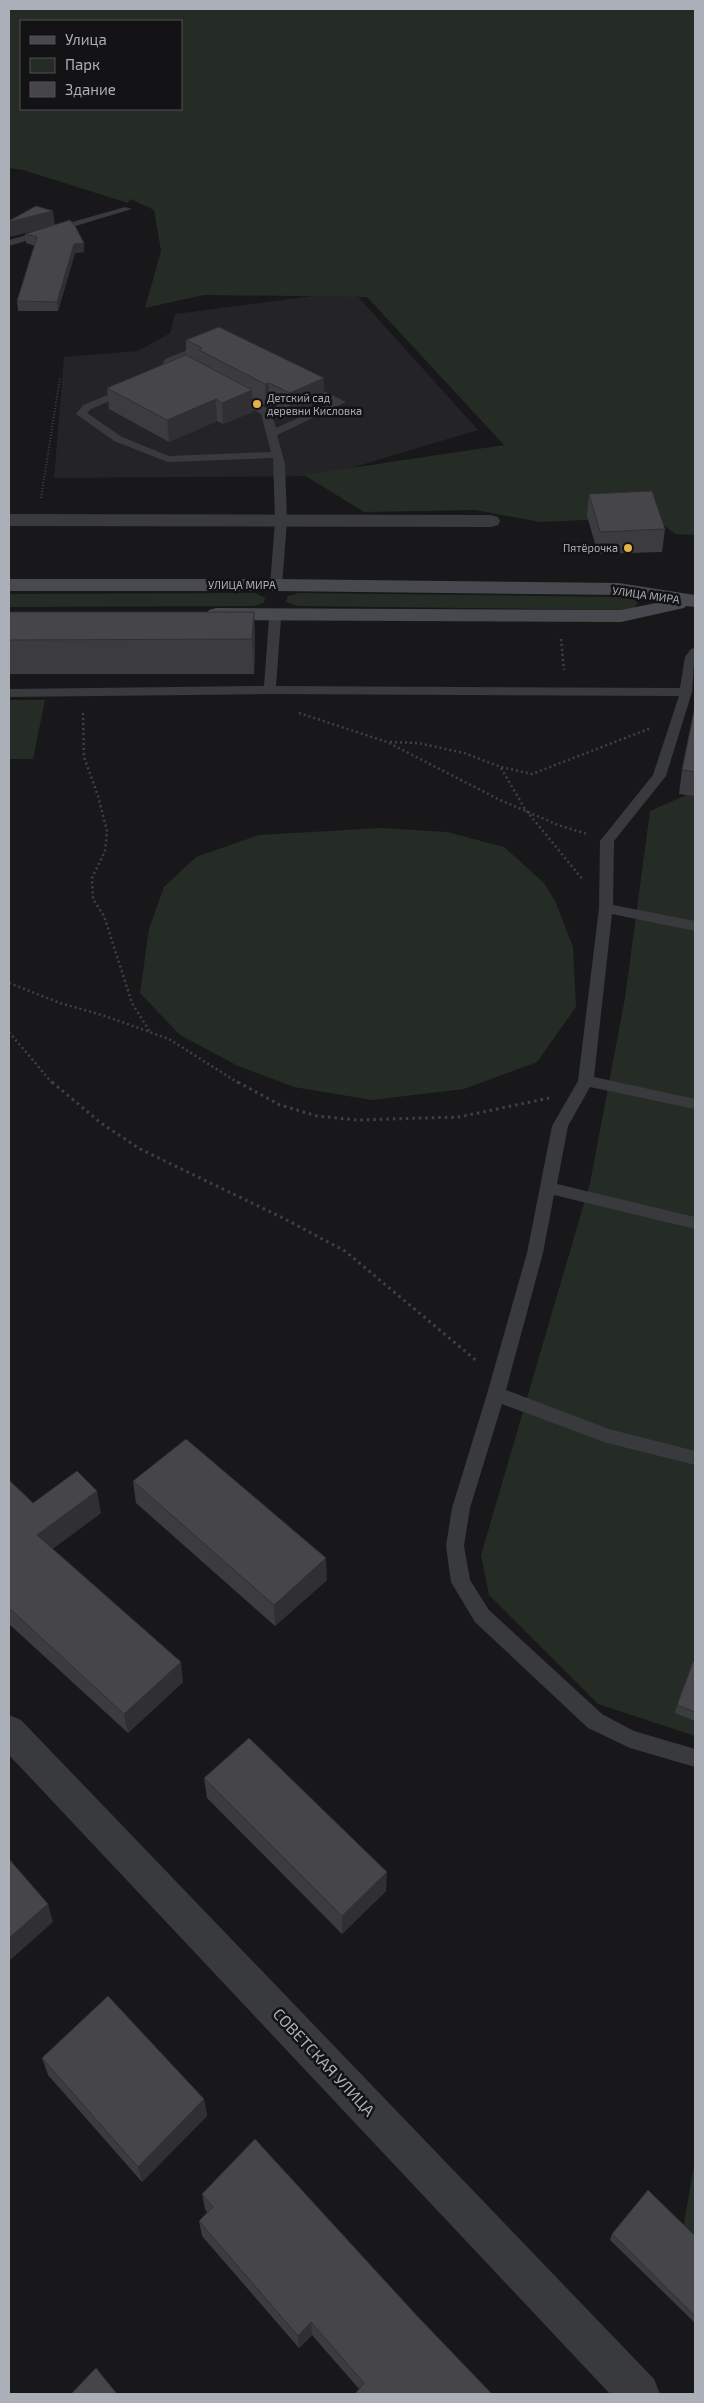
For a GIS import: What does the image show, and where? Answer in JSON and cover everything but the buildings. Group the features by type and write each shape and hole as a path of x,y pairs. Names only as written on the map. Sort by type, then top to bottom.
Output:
{"street":[{"path":"9,520 491,521"},
{"name":"УЛИЦА МИРА","path":"9,585 276,585 619,589 693,601"},
{"path":"273,614 276,585"},
{"name":"УЛИЦА МИРА","path":"195,614 621,616 693,601"},
{"name":"СОВЕТСКАЯ УЛИЦА","path":"9,1731 639,2394"}],"lane":[{"path":"9,243 128,209"},
{"path":"219,341 174,364 163,374 87,407 81,414 118,439 168,459 277,455"},
{"path":"271,434 341,402 297,380"},
{"path":"222,389 266,412 280,464 281,521 276,585"},
{"path":"270,690 275,619 273,614"},
{"path":"695,652 691,657 686,692 658,776 607,841 606,908 583,1086 560,1126 535,1253 498,1387 461,1508 455,1546 461,1582 482,1616 595,1721 630,1739 695,1758"},
{"path":"9,693 270,690 566,693 686,692"},
{"path":"606,908 695,926"},
{"path":"583,1086 695,1104"},
{"path":"549,1188 695,1224"},
{"path":"498,1387 607,1436 695,1458"}],"path":[{"path":"37,521 60,378"},
{"path":"561,636 566,693"},
{"path":"270,690 275,705 387,742 498,799 525,809 558,825 607,841"},
{"path":"85,693 82,712 84,757 98,796 107,831 105,851 92,878 92,899 104,916 132,1003 150,1032"},
{"path":"387,742 418,743 464,752 501,767 532,774 678,718"},
{"path":"501,767 525,809 606,908"},
{"path":"9,983 60,1003 106,1016 150,1032 183,1047 272,1102 317,1116 357,1120 460,1118 583,1086"},
{"path":"9,1032 57,1088 101,1123 140,1149 283,1218 345,1251 498,1387"}],"shaded area":[{"name":"Детский сад деревни Кисловка","path":"353,291 478,430 324,476 54,478 64,357 138,351 170,333 175,314"}],"green space":[{"path":"9,9 695,9 695,535 675,534 654,517 540,522 475,510 364,512 304,475 504,445 367,297 204,295 145,308 161,251 154,210 130,199 128,203 23,170 9,168"},
{"path":"255,593 265,598 264,603 254,606 9,607 9,594"},
{"path":"299,593 625,597 632,598 638,603 634,608 627,610 298,606 286,602 288,596"},
{"path":"9,700 45,700 33,759 9,759"},
{"path":"695,791 695,1736 598,1704 489,1595 481,1555 590,1183 625,998 650,811"},
{"path":"381,828 447,832 504,847 544,883 555,901 573,947 576,1007 537,1062 464,1089 372,1100 294,1087 238,1066 180,1035 140,993 149,929 164,887 196,857 259,835"},
{"path":"695,2160 695,2281 679,2252"}],"place":[{"name":"Детский сад деревни Кисловка","path":"257,404"},
{"name":"Пятёрочка","path":"628,548"}]}
